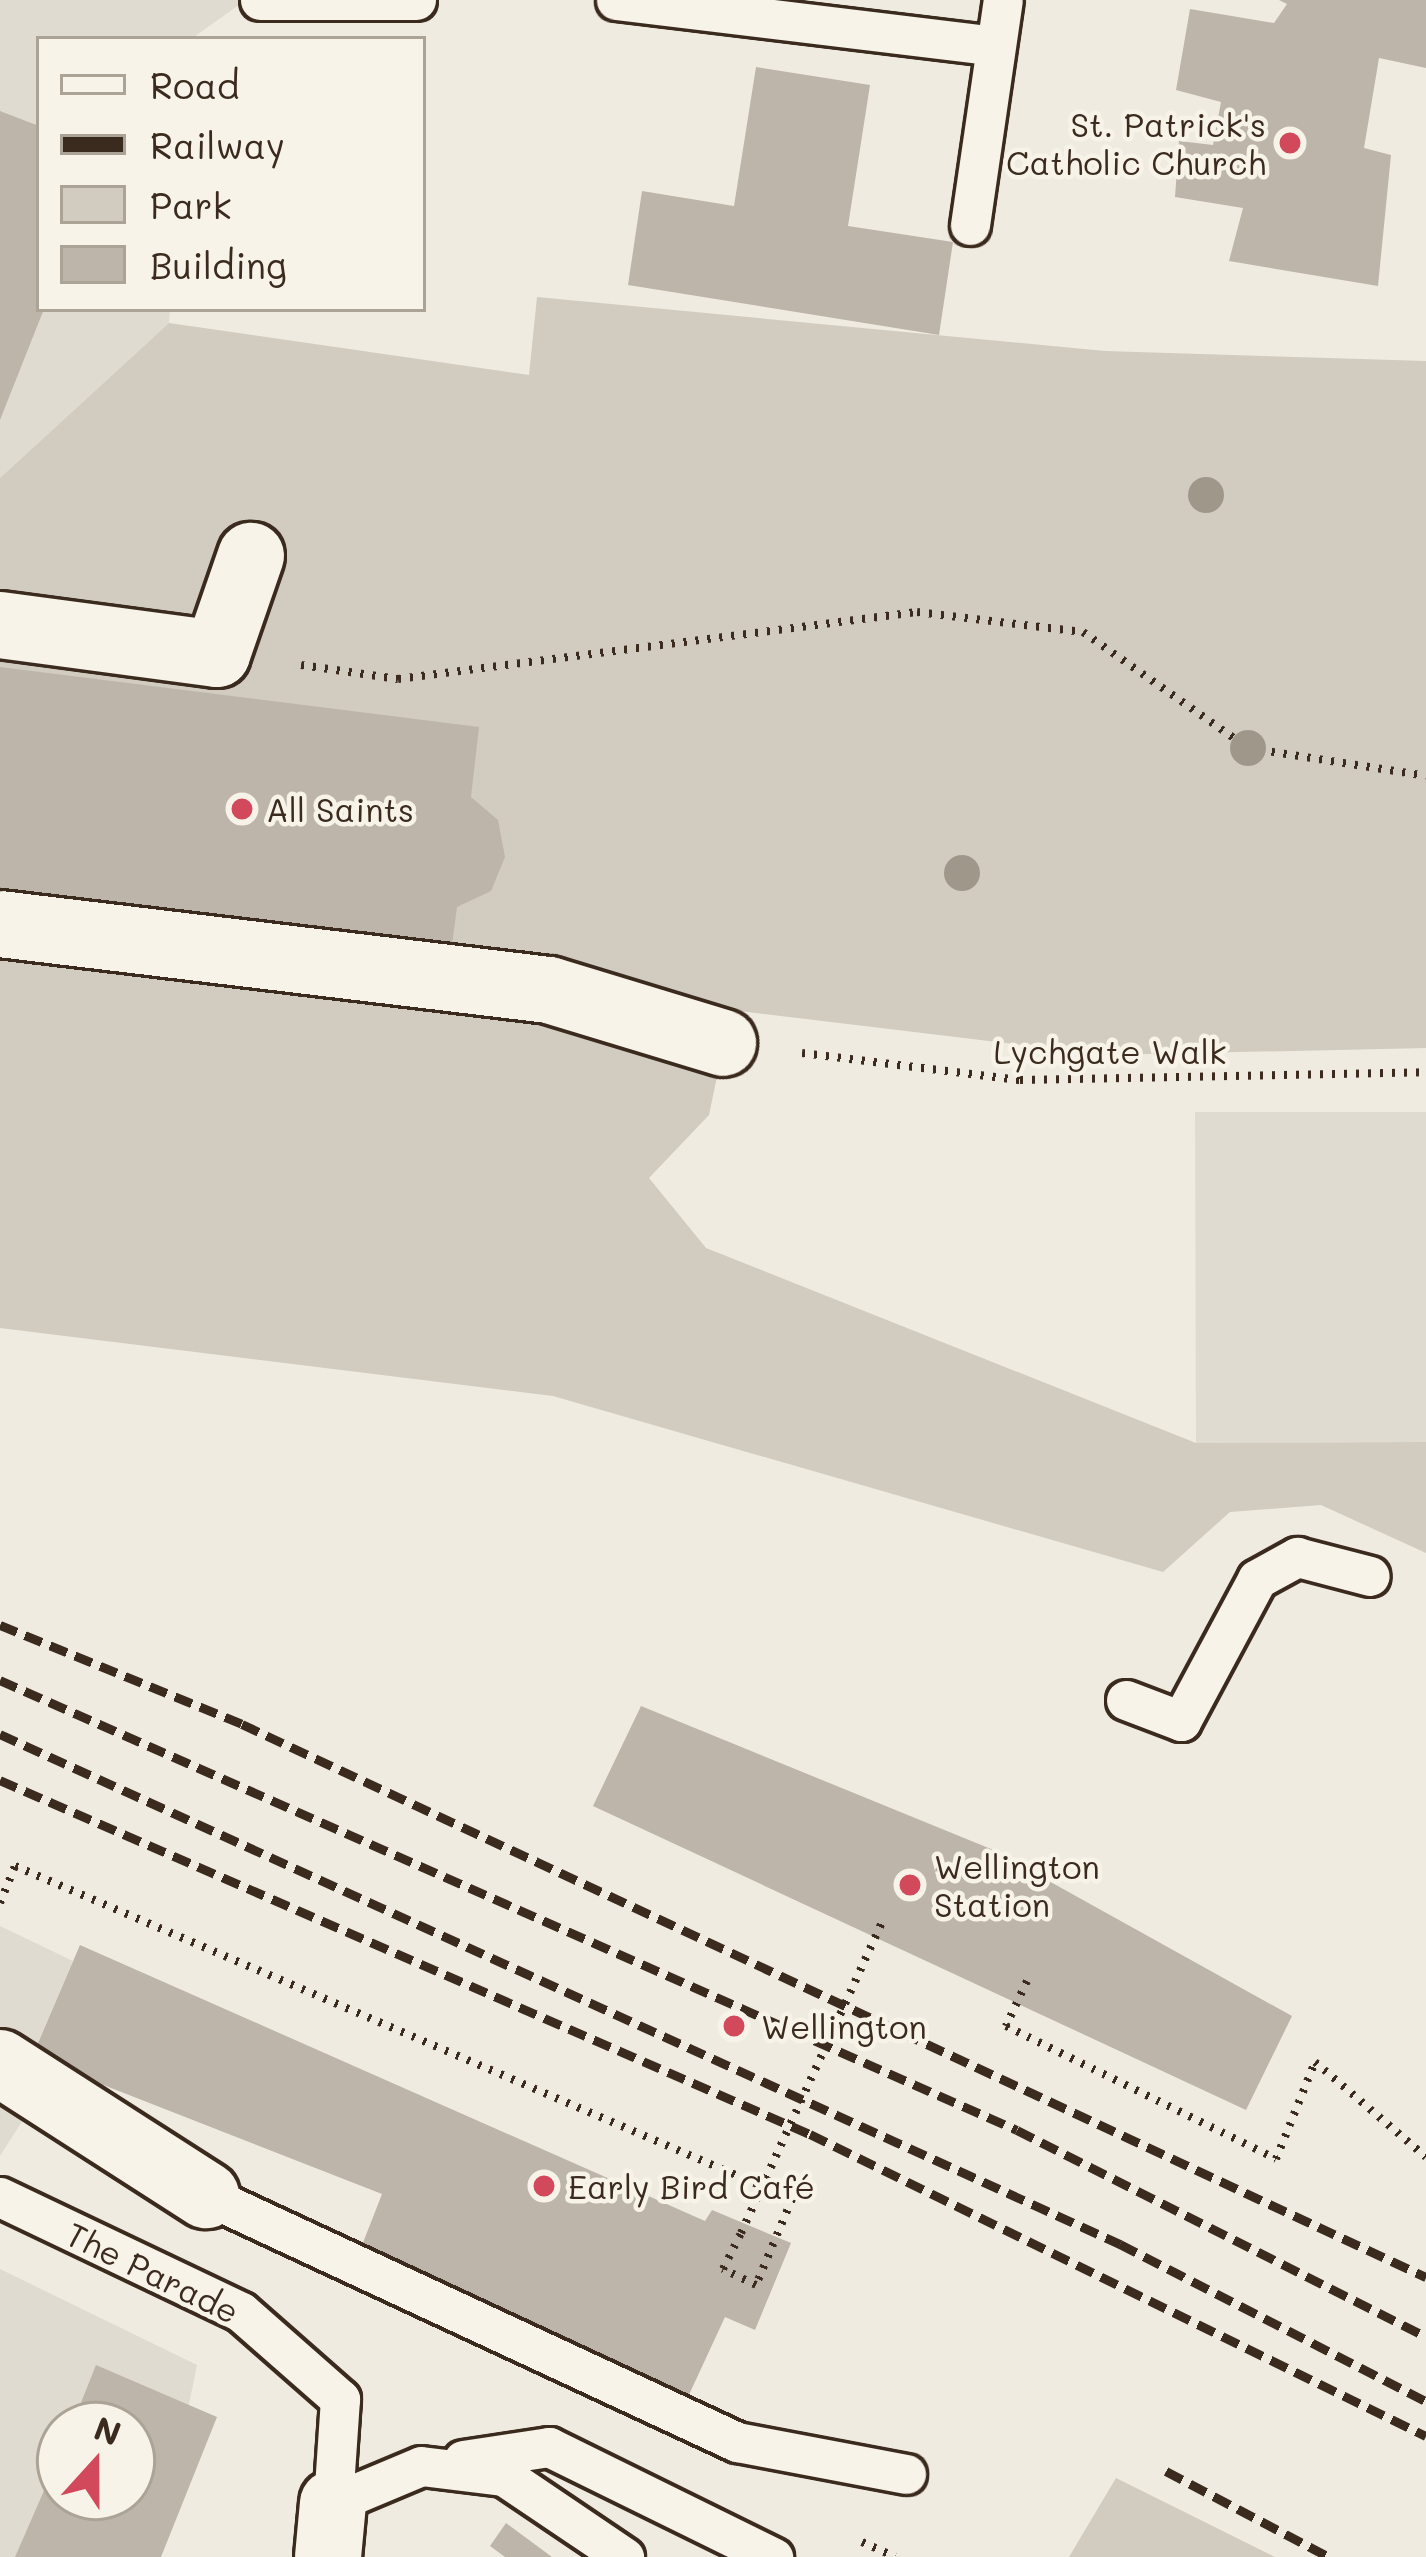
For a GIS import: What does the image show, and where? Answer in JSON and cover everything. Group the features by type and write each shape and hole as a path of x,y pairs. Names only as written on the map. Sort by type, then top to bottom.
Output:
{"street":[{"path":"0,625 217,654 251,556"},
{"path":"0,924 549,990 723,1043"},
{"path":"0,2063 206,2195"}],"lane":[{"path":"260,0 416,0"},
{"path":"616,0 995,46"},
{"path":"970,225 1003,0"},
{"path":"1126,1700 1181,1721 1257,1579 1297,1557 1370,1576"},
{"path":"206,2195 737,2442 906,2474"},
{"name":"The Parade","path":"0,2197 241,2312 340,2399 330,2530"},
{"path":"330,2530 422,2466 549,2447 773,2557"},
{"path":"422,2466 504,2476 623,2557"}],"path":[{"path":"217,654 398,679 916,612 1083,632 1248,748 1426,776"},
{"name":"Lychgate Walk","path":"723,1043 1020,1080 1426,1072"},
{"path":"0,1903 15,1867 791,2199 756,2284 723,2269 741,2233 883,1920"},
{"path":"1027,1981 1006,2026 1276,2159 1315,2062 1426,2156"}],"shaded area":[{"path":"0,0 246,0 195,36 36,36 36,312 170,312 169,323 0,478"},
{"path":"1195,1112 1426,1112 1426,1442 1196,1443"},
{"path":"0,1926 73,1961 32,2056 35,2101 0,2156"},
{"path":"0,2269 197,2365 158,2557 0,2557"}],"green space":[{"path":"537,297 1105,351 1426,361 1426,1048 1106,1055 731,1010 709,1115 649,1178 706,1248 1196,1443 1426,1442 1426,1553 1321,1505 1230,1512 1163,1572 553,1396 0,1328 0,478 169,323 529,375"},
{"path":"1116,2478 1275,2557 1069,2557"}],"building":[{"name":"St. Patrick's Catholic Church","path":"1279,0 1426,0 1426,68 1379,58 1364,148 1391,155 1378,286 1229,261 1243,208 1175,197 1179,141 1213,145 1221,102 1176,90 1190,9 1274,23 1287,4"},
{"path":"756,67 870,85 848,226 953,242 939,335 628,285 642,191 734,206"},
{"path":"0,111 36,125 36,312 43,312 0,420"},
{"name":"All Saints","path":"0,667 479,727 471,797 498,820 505,857 491,891 457,907 449,967 0,911"},
{"name":"Wellington Station","path":"641,1706 991,1849 1292,2016 1246,2110 593,1806"},
{"path":"80,1945 705,2221 712,2210 791,2243 755,2330 725,2317 681,2412 357,2258 382,2194 32,2057"},
{"path":"96,2365 217,2417 161,2557 15,2557 36,2509 36,2521 156,2521 156,2401 82,2401"},
{"path":"506,2523 552,2557 505,2557 490,2546"}],"railway":[{"path":"0,1625 242,1724 1426,2277"},
{"path":"0,1680 1017,2130 1426,2337"},
{"path":"0,1734 1120,2244 1426,2401"},
{"path":"0,1780 810,2134 1426,2436"},
{"path":"1166,2471 1329,2557"}],"place":[{"name":"St. Patrick's Catholic Church","path":"1290,143"},
{"name":"All Saints","path":"242,809"},
{"name":"Wellington Station","path":"910,1885"},
{"name":"Wellington","path":"734,2026"},
{"name":"Early Bird Café","path":"544,2186"}]}
